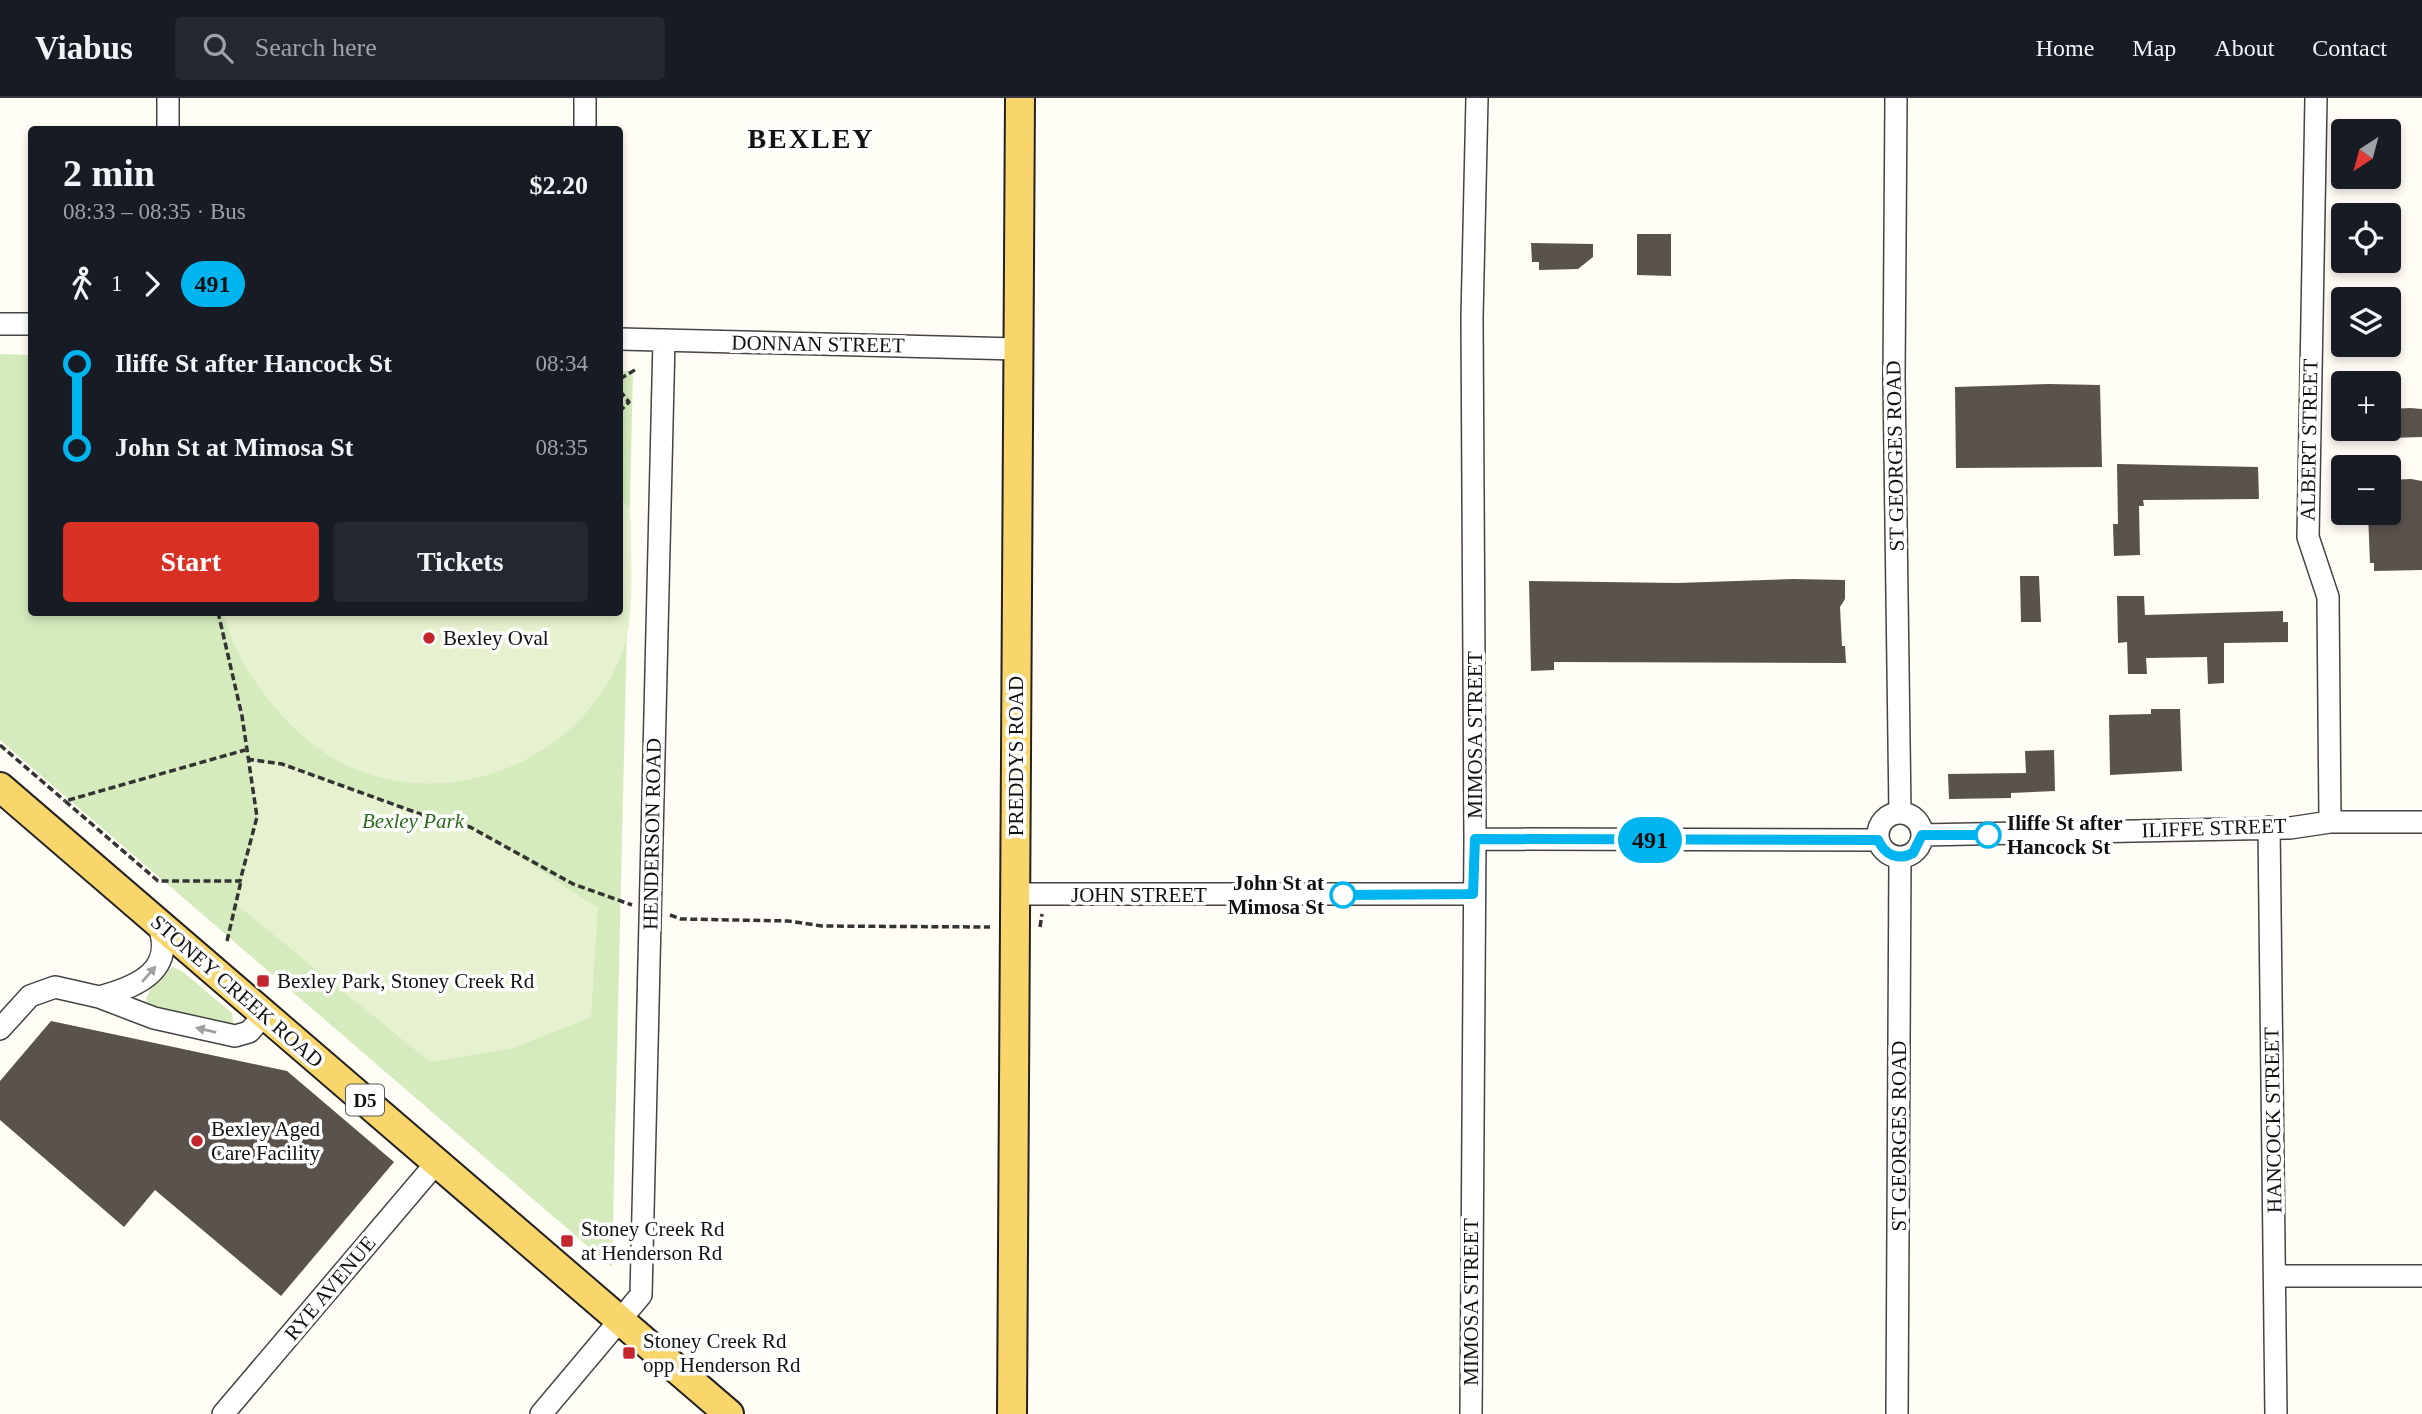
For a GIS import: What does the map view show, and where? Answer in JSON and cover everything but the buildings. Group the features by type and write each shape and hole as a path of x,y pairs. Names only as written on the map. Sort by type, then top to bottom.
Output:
{"main road":[{"name":"PREDDYS ROAD","path":"1012,1414 1020,98"},
{"name":"STONEY CREEK ROAD","path":"0,786 729,1414"}],"street":[{"path":"168,126 169,98"},
{"path":"584,126 585,98"},
{"name":"MIMOSA STREET","path":"1471,1414 1475,839 1472,318 1477,98"},
{"name":"ST GEORGES ROAD","path":"1896,98 1894,378 1900,813"},
{"name":"ALBERT STREET","path":"2316,98 2308,537 2328,597 2330,821"},
{"path":"0,324 28,324"},
{"name":"DONNAN STREET","path":"623,339 1017,349"},
{"name":"HENDERSON ROAD","path":"541,1414 641,1295 664,340"},
{"path":"1900,813 1917,822 1922,835 1913,853 1900,857 1886,852 1878,840 1883,821 1900,813"},
{"name":"ILIFFE STREET","path":"1922,835 2290,828 2330,821 2422,822"},
{"name":"HANCOCK STREET","path":"2269,827 2276,1414"},
{"path":"1475,839 1878,840"},
{"name":"ST GEORGES ROAD","path":"1897,1414 1900,857"},
{"name":"JOHN STREET","path":"1015,894 1473,894"},
{"path":"99,997 134,987 153,972 162,944 157,922"},
{"path":"0,1029 25,1001 42,990 63,988 99,997 154,1018 235,1036 249,1032 265,1014"},
{"name":"RYE AVENUE","path":"223,1414 437,1162"},
{"path":"2275,1276 2422,1276"}],"path":[{"path":"623,377 638,368"},
{"path":"623,395 629,402 623,408"},
{"path":"219,616 242,716 257,817 228,941"},
{"path":"0,745 158,881 237,883 243,876"},
{"path":"65,801 245,750"},
{"path":"247,759 282,764 423,815 470,827 573,884 628,904"},
{"path":"1042,914 1042,927"},
{"path":"681,919 788,921 834,926 985,927"}],"green space":[{"name":"Bexley Park","path":"0,354 28,355 28,616 623,616 623,371 633,371 612,1267 0,740"},
{"name":"Bexley Oval","path":"623,500 629,509 631,605 622,653 602,691 576,724 543,750 506,769 465,780 424,784 382,778 342,763 307,740 277,710 248,671 225,616 623,616"},
{"path":"247,759 282,764 423,815 483,833 598,908 591,1017 513,1048 430,1062 237,905 257,817"},
{"path":"173,967 182,971 232,1013 233,1023 228,1025 150,1007 146,999 151,989"}],"bus line":[{"name":"491","path":"1343,895 1473,894 1475,839 1878,840 1886,852 1900,857 1913,853 1918,848 1922,835 1988,835"}],"place":[{"name":"Bexley Oval","path":"429,638"},
{"name":"Iliffe St after Hancock St","path":"1988,835"},
{"name":"John St at Mimosa St","path":"1343,895"},
{"name":"Bexley Park, Stoney Creek Rd","path":"263,981"},
{"name":"Bexley Aged Care Facility","path":"197,1141"},
{"name":"Stoney Creek Rd at Henderson Rd","path":"567,1241"},
{"name":"Stoney Creek Rd opp Henderson Rd","path":"629,1353"}],"district":[{"name":"BEXLEY","path":"811,138"}]}
